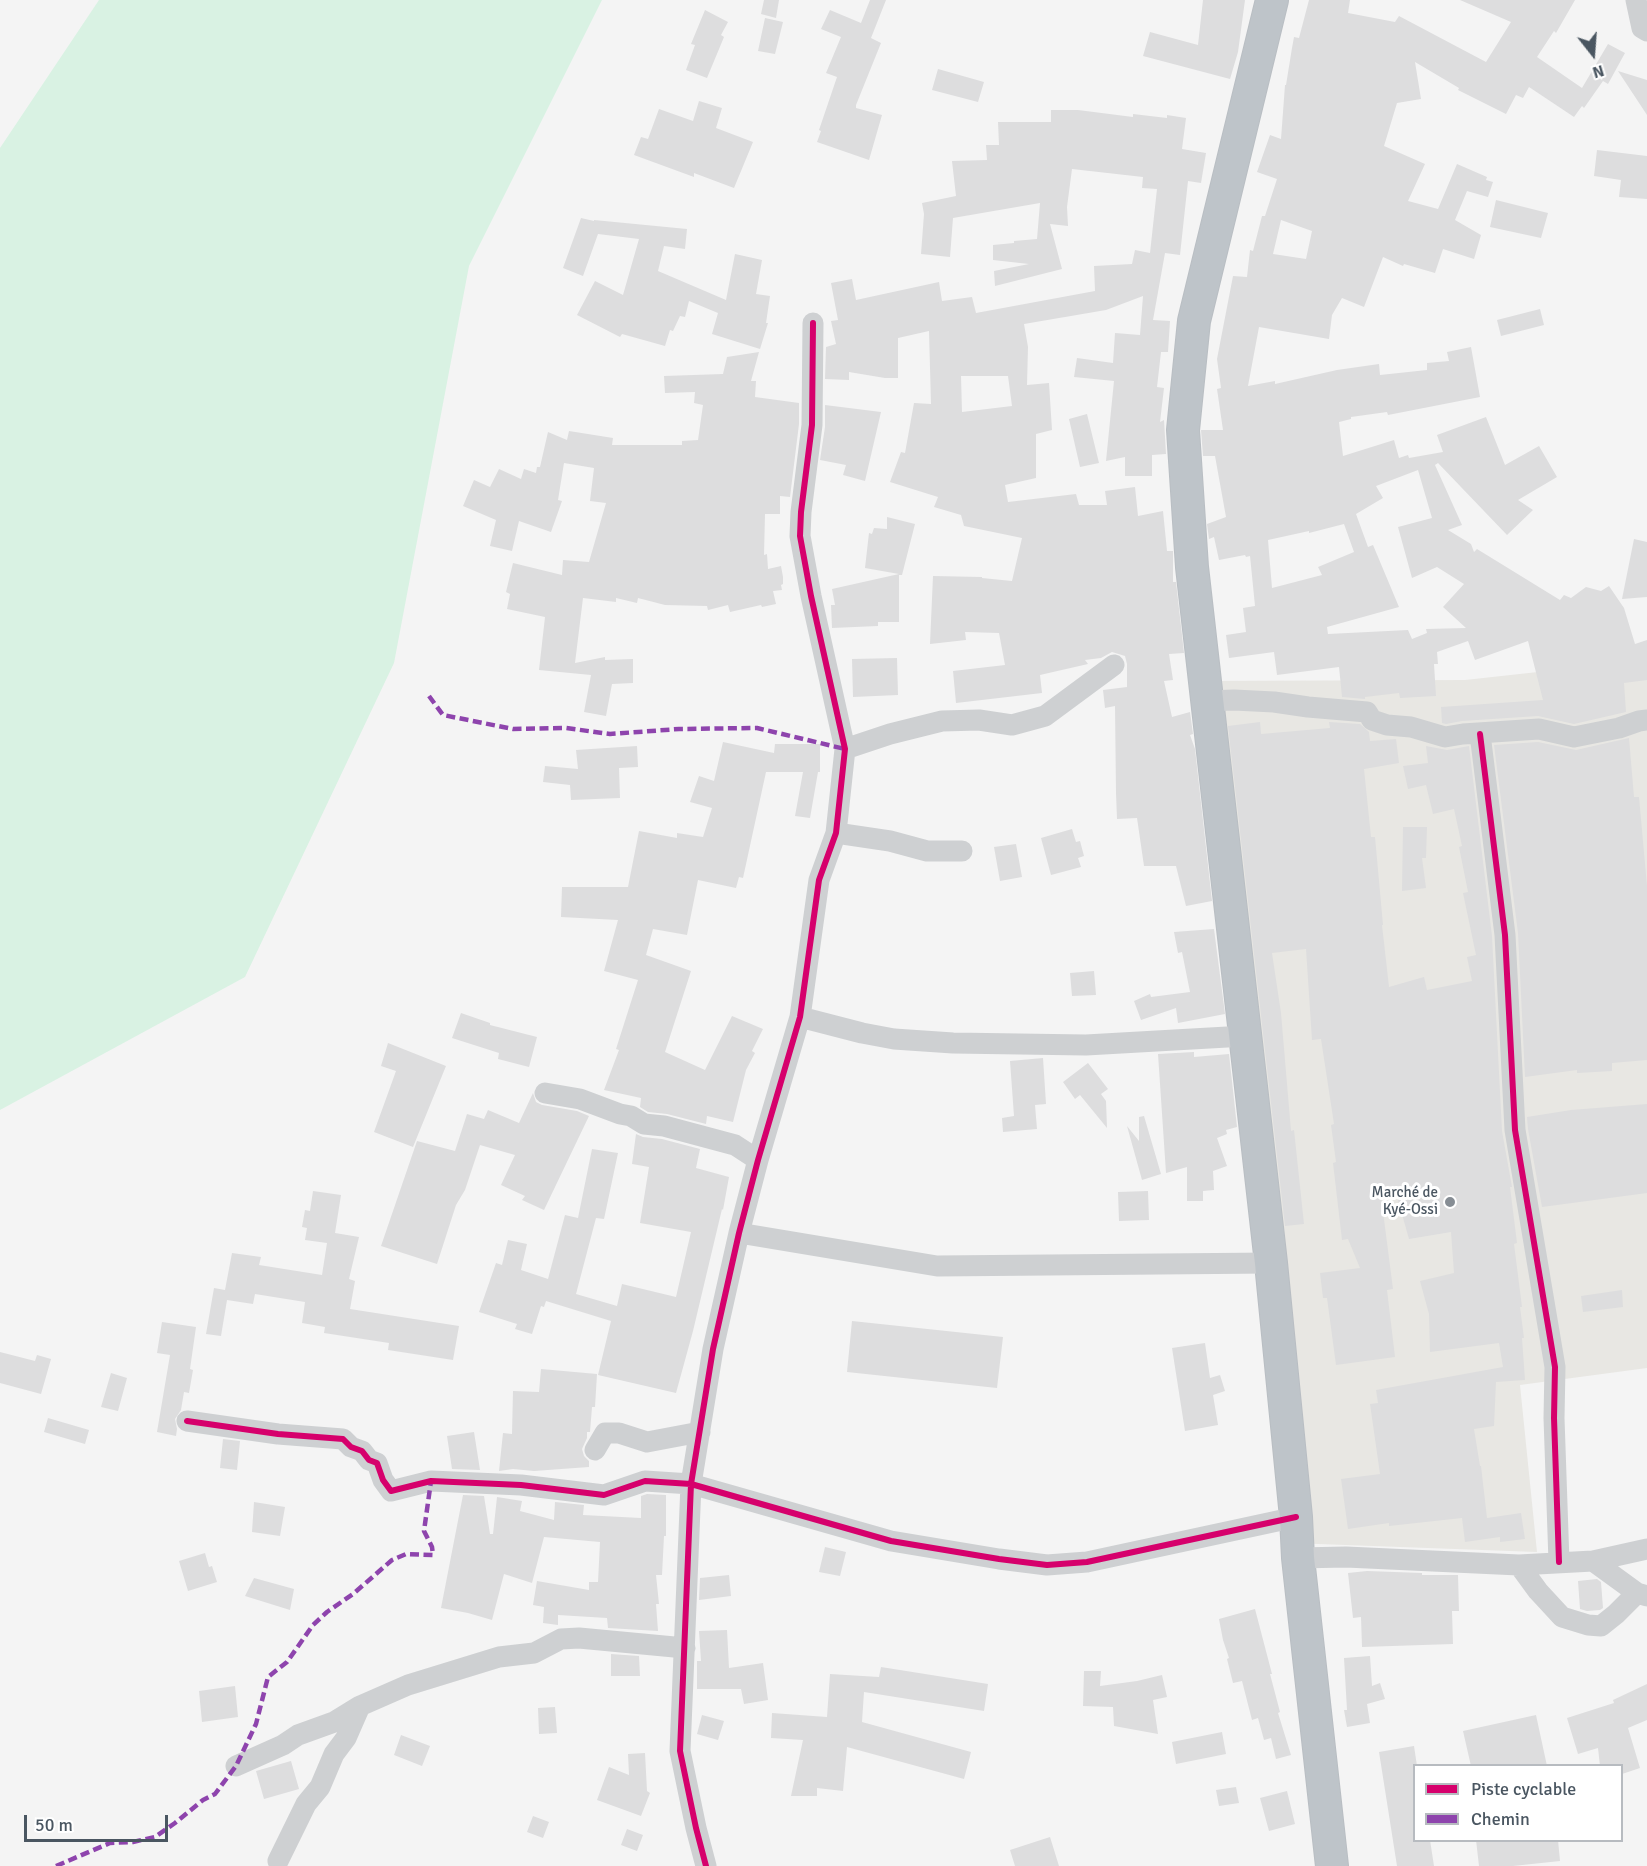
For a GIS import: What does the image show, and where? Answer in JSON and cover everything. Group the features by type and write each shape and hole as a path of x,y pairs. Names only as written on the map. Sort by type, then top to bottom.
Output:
{"highway":[{"path":"1272,0 1194,321 1184,430 1192,567 1271,1263 1298,1558 1332,1866"}],"street":[{"path":"1635,0 1642,28 1647,31"},
{"path":"706,1866 681,1751 691,1484 713,1349 739,1233 800,1017 819,880 836,833 845,749 800,536 812,425 813,323"},
{"path":"845,749 890,734 942,721 979,720 1012,725 1044,716 1114,665"},
{"path":"1208,701 1274,702 1367,712 1372,720 1387,725 1411,727 1445,738 1463,734 1539,729 1574,737 1647,720"},
{"path":"1480,734 1505,935 1515,1130 1555,1367 1554,1418 1559,1562"},
{"path":"836,833 890,841 927,851 962,851"},
{"path":"800,1017 894,1039 953,1043 1086,1045 1245,1036"},
{"path":"545,1093 580,1099 631,1116 644,1124 664,1126 735,1145 758,1160"},
{"path":"739,1233 937,1266 1271,1263"},
{"path":"187,1421 279,1434 343,1438 351,1447 362,1451 369,1460 377,1463 383,1480 391,1491 431,1481 520,1485 604,1495 645,1481 691,1484 891,1540 1047,1565 1087,1562 1296,1517"},
{"path":"595,1450 605,1434 619,1433 648,1442 700,1432"},
{"path":"1298,1558 1346,1557 1519,1565 1593,1561 1647,1549"},
{"path":"1519,1565 1538,1591 1562,1617 1588,1625 1601,1626 1642,1594 1593,1561"},
{"path":"236,1766 283,1745 298,1735 334,1722 360,1706 408,1685 499,1657 534,1653 561,1639 579,1638 685,1648"},
{"path":"278,1861 306,1804 320,1787 334,1755 346,1738 360,1706"}],"shaded area":[{"name":"Marché de Kyé-Ossi","path":"1647,660 1647,1368 1520,1385 1537,1552 1291,1543 1193,681 1465,680"}],"green space":[{"path":"99,0 602,0 469,266 394,663 245,977 0,1110 0,148"}],"building":[{"path":"764,0 779,0 776,18 761,14"},
{"path":"870,0 886,0 871,38 881,43 856,105 856,108 882,115 869,160 817,142 837,77 826,73 841,37 821,29 830,10 861,23"},
{"path":"1203,0 1245,0 1238,52 1230,79 1143,56 1150,32 1198,45"},
{"path":"1309,0 1350,0 1348,13 1395,22 1399,16 1486,62 1511,22 1460,0 1575,0 1556,33 1554,31 1537,57 1582,88 1608,44 1625,53 1608,84 1603,81 1584,108 1582,106 1574,117 1529,87 1523,98 1516,95 1506,114 1458,90 1459,88 1415,62 1421,99 1397,103 1384,146 1425,164 1408,201 1438,209 1457,164 1493,182 1488,197 1467,191 1455,220 1481,235 1474,259 1443,249 1435,273 1404,264 1403,266 1383,257 1364,307 1342,298 1332,315 1329,339 1259,327 1248,386 1275,381 1275,384 1337,370 1379,364 1380,375 1427,370 1427,363 1449,361 1447,352 1471,347 1480,397 1388,415 1387,412 1351,417 1351,419 1339,422 1343,456 1394,440 1399,458 1443,452 1437,435 1486,417 1505,465 1539,446 1557,477 1518,500 1533,510 1507,535 1438,463 1435,465 1462,525 1448,530 1471,544 1474,552 1477,549 1560,600 1564,595 1571,598 1586,587 1601,591 1609,586 1624,608 1635,644 1647,640 1647,680 1624,683 1626,712 1574,724 1538,716 1442,723 1441,707 1543,700 1528,641 1475,660 1468,641 1437,652 1438,664 1434,664 1436,696 1400,698 1399,693 1365,697 1365,699 1342,697 1339,667 1277,675 1274,652 1229,658 1226,635 1246,632 1243,608 1255,606 1250,556 1219,560 1214,537 1209,539 1207,524 1226,517 1215,456 1203,456 1201,430 1223,430 1217,389 1221,388 1217,359 1233,276 1247,277 1250,250 1253,251 1262,216 1265,216 1277,179 1257,172 1270,135 1281,139 1285,85 1294,37 1299,38","holes":["1281,220 1312,231 1306,259 1273,254","1418,470 1432,518 1398,527 1412,578 1437,567 1464,584 1443,607 1466,628 1426,629 1427,633 1412,639 1408,630 1328,634 1327,627 1399,607 1373,545 1368,547 1356,514 1383,498 1376,486","1344,524 1354,552 1318,567 1322,575 1272,588 1268,540 1309,531 1309,533"]},
{"path":"705,10 728,22 721,35 724,37 707,78 686,70 695,45 691,44"},
{"path":"765,18 783,22 775,54 758,51"},
{"path":"938,69 984,82 978,102 932,90"},
{"path":"1618,71 1647,80 1647,115"},
{"path":"699,101 722,108 716,128 753,142 734,188 694,173 694,177 634,155 641,137 648,139 659,109 693,121"},
{"path":"1051,110 1078,110 1133,117 1133,114 1186,118 1182,149 1206,153 1201,183 1188,181 1180,255 1165,253 1153,320 1170,321 1168,352 1161,352 1157,387 1164,388 1160,422 1164,420 1166,454 1152,455 1152,476 1125,476 1125,457 1106,461 1114,381 1074,377 1077,358 1113,363 1115,333 1140,335 1143,296 1106,310 1024,324 1028,347 1027,385 1049,383 1052,430 1036,434 1036,478 1005,485 1008,502 1076,494 1079,505 1107,505 1105,491 1135,487 1138,516 1163,511 1167,551 1173,551 1173,582 1176,582 1184,653 1169,654 1173,680 1164,681 1172,717 1190,712 1193,734 1190,735 1195,749 1212,901 1186,906 1176,866 1144,866 1137,818 1117,819 1115,706 1105,708 1103,690 1127,687 1125,656 1112,652 1101,658 1085,660 1088,664 1040,675 1042,693 956,703 953,671 1005,665 999,633 965,632 966,640 930,644 933,576 982,577 1012,581 1022,538 964,526 961,515 934,507 938,497 890,482 901,452 905,453 914,403 931,404 929,331 898,338 898,378 849,372 849,380 825,379 826,347 836,344 831,321 838,320 831,283 852,279 856,300 939,282 942,301 972,297 976,313 1095,291 1094,266 1132,264 1135,250 1150,253 1157,189 1142,188 1143,177 1072,169 1067,207 1068,226 1050,224 1062,269 995,286 994,271 1029,264 993,260 993,245 1037,239 1040,203 953,218 950,257 921,254 924,214 922,203 956,196 952,161 987,160 986,145 999,145 998,122 1051,122","holes":["961,376 1008,376 1012,406 962,412"]},
{"path":"1597,150 1647,156 1647,199 1619,197 1621,180 1594,176"},
{"path":"1496,200 1548,213 1541,238 1490,227"},
{"path":"581,218 687,229 685,249 664,246 658,271 726,300 735,254 762,260 756,294 770,296 766,323 768,323 760,349 712,334 718,313 689,301 685,317 680,316 673,331 670,330 665,346 622,334 620,337 577,315 595,281 623,295 639,239 598,234 583,276 563,268"},
{"path":"1540,309 1544,325 1501,336 1497,320"},
{"path":"759,352 751,381 756,381 755,397 799,403 799,424 790,497 780,496 780,514 765,514 764,555 767,554 768,569 781,566 783,577 782,590 773,591 776,604 730,612 728,605 708,610 707,606 665,605 638,598 637,603 616,598 616,602 583,598 575,663 605,657 605,660 633,659 633,683 612,684 606,716 584,712 591,675 539,670 545,617 507,609 510,594 506,592 513,563 562,575 563,560 589,562 606,503 590,501 594,468 564,463 558,500 562,501 551,532 519,521 512,551 490,546 496,520 463,506 474,480 490,487 499,469 521,479 524,469 536,473 537,467 540,467 548,432 567,440 569,431 613,438 612,445 682,445 682,441 698,440 703,405 694,403 695,392 665,393 664,376 723,374 727,357"},
{"path":"825,405 881,412 865,481 843,475 846,465 820,460 825,427"},
{"path":"1087,414 1099,463 1080,467 1069,419"},
{"path":"887,517 915,524 902,575 899,575 899,622 878,622 878,626 832,628 831,605 835,605 832,589 899,574 865,568 869,533 872,534 874,528 887,529"},
{"path":"1634,539 1647,542 1647,597 1622,599"},
{"path":"897,658 898,695 853,697 852,659"},
{"path":"1260,722 1261,734 1330,728 1329,722 1360,724 1369,732 1370,741 1396,739 1399,763 1364,769 1371,837 1375,837 1389,987 1424,977 1427,990 1472,981 1467,957 1476,955 1463,893 1468,892 1454,809 1433,814 1426,785 1408,789 1403,766 1428,763 1426,746 1447,750 1469,746 1492,936 1502,1131 1512,1187 1510,1187 1522,1307 1520,1307 1524,1338 1522,1338 1525,1380 1496,1382 1494,1426 1474,1429 1487,1518 1521,1513 1525,1539 1500,1542 1500,1537 1465,1542 1462,1518 1389,1526 1389,1523 1348,1529 1341,1479 1380,1474 1370,1404 1378,1403 1376,1390 1503,1367 1499,1343 1430,1352 1429,1314 1420,1281 1454,1273 1451,1232 1409,1239 1396,1193 1381,1196 1393,1289 1387,1290 1395,1357 1336,1365 1327,1298 1323,1298 1320,1273 1360,1268 1348,1239 1342,1240 1333,1163 1336,1162 1331,1125 1334,1124 1321,1039 1312,1040 1306,949 1272,953 1281,1013 1291,1131 1294,1130 1304,1224 1285,1226 1228,726"},
{"path":"1629,738 1634,797 1639,797 1647,886 1647,1060 1612,1063 1612,1071 1577,1073 1577,1070 1525,1077 1518,933 1494,745 1538,742 1576,750"},
{"path":"723,742 774,753 775,744 820,744 820,772 818,772 810,818 795,816 803,772 766,772 743,878 739,877 736,888 698,880 687,935 653,929 646,955 691,971 665,1052 705,1070 732,1016 763,1029 752,1051 755,1053 746,1070 733,1122 707,1116 706,1124 667,1114 648,1112 640,1107 641,1098 604,1090 619,1050 616,1049 638,980 604,971 618,920 561,917 562,887 628,887 639,831 677,838 677,833 703,837 712,808 690,802 699,776 714,781"},
{"path":"637,746 638,767 619,768 620,798 571,800 570,785 543,782 545,766 578,769 576,750"},
{"path":"1403,827 1427,827 1426,858 1422,858 1426,888 1402,891"},
{"path":"1072,829 1076,842 1080,841 1084,856 1078,858 1081,867 1051,875 1041,838"},
{"path":"1016,844 1022,877 1000,881 994,847"},
{"path":"1214,929 1225,1014 1178,1023 1176,1008 1141,1020 1134,1001 1150,994 1151,997 1190,992 1182,952 1178,953 1174,932"},
{"path":"1094,971 1096,995 1072,996 1070,973"},
{"path":"461,1013 490,1023 490,1025 537,1037 529,1067 498,1059 499,1053 452,1038"},
{"path":"388,1043 446,1066 413,1147 374,1132 396,1071 381,1066"},
{"path":"1194,1052 1194,1057 1229,1054 1237,1127 1226,1130 1227,1134 1217,1138 1227,1166 1213,1171 1214,1190 1203,1191 1203,1201 1187,1201 1187,1167 1166,1173 1158,1054"},
{"path":"1043,1058 1046,1104 1035,1105 1037,1129 1003,1132 1002,1118 1014,1116 1010,1061"},
{"path":"1088,1063 1108,1089 1101,1094 1106,1101 1107,1128 1080,1095 1075,1099 1063,1082"},
{"path":"533,1093 536,1102 542,1105 577,1111 589,1116 544,1210 522,1200 525,1196 501,1185 515,1155 480,1145 465,1190 456,1205 437,1264 381,1246 417,1141 455,1151 467,1114 484,1119 488,1110 519,1123"},
{"path":"1647,1104 1647,1193 1542,1207 1527,1117 1571,1110"},
{"path":"1144,1116 1161,1174 1142,1180 1127,1126 1139,1141 1139,1117"},
{"path":"636,1134 700,1149 696,1168 729,1177 723,1210 676,1393 598,1375 611,1321 546,1301 544,1307 541,1306 532,1334 515,1329 517,1324 479,1312 496,1263 502,1265 508,1240 527,1244 521,1270 548,1279 565,1215 578,1218 592,1149 618,1153 604,1219 596,1218 576,1294 617,1306 622,1284 676,1297 691,1232 640,1223 649,1167 632,1164"},
{"path":"313,1191 341,1195 335,1233 359,1237 349,1279 355,1281 350,1309 459,1326 453,1360 388,1350 389,1343 324,1333 325,1327 302,1323 305,1302 255,1294 253,1304 227,1300 221,1336 206,1334 214,1288 225,1290 232,1253 261,1257 259,1265 322,1275 327,1243 305,1240 307,1228 302,1227 305,1210 310,1211"},
{"path":"1148,1191 1149,1220 1119,1221 1118,1192"},
{"path":"1622,1290 1623,1307 1583,1312 1581,1296"},
{"path":"852,1321 1003,1337 997,1388 847,1372"},
{"path":"162,1322 196,1327 189,1393 184,1392 181,1410 175,1419 176,1436 157,1432 170,1355 157,1353"},
{"path":"1205,1343 1210,1378 1220,1375 1225,1391 1213,1395 1218,1425 1185,1431 1172,1348"},
{"path":"0,1352 35,1361 37,1355 51,1359 41,1394 0,1383"},
{"path":"541,1369 597,1374 595,1407 592,1407 590,1432 587,1432 582,1449 589,1461 589,1467 499,1471 503,1433 512,1434 513,1391 539,1392"},
{"path":"111,1373 127,1378 118,1411 101,1407"},
{"path":"48,1418 89,1430 85,1444 44,1432"},
{"path":"474,1432 480,1470 452,1469 447,1436"},
{"path":"223,1439 240,1441 237,1470 220,1468"},
{"path":"463,1495 484,1496 490,1534 493,1534 497,1497 522,1501 520,1511 554,1520 555,1502 584,1505 583,1515 641,1518 641,1496 666,1495 666,1536 664,1536 662,1575 656,1575 659,1604 656,1604 658,1631 608,1628 607,1618 558,1615 558,1625 543,1623 544,1607 533,1605 537,1581 589,1590 589,1582 598,1582 600,1542 544,1537 532,1583 504,1574 492,1620 441,1608"},
{"path":"254,1502 285,1507 280,1536 252,1532"},
{"path":"825,1547 846,1552 840,1576 819,1572"},
{"path":"205,1553 217,1582 188,1591 179,1561"},
{"path":"1367,1571 1458,1575 1459,1611 1452,1611 1453,1644 1362,1647 1361,1617 1353,1618 1348,1573"},
{"path":"729,1575 731,1596 699,1600 700,1578"},
{"path":"254,1578 294,1589 290,1610 245,1596"},
{"path":"1597,1579 1601,1582 1603,1608 1587,1611 1580,1609 1578,1581"},
{"path":"1255,1609 1272,1674 1270,1674 1280,1712 1278,1713 1291,1755 1276,1759 1271,1738 1264,1740 1258,1718 1252,1720 1242,1681 1233,1683 1219,1619"},
{"path":"727,1630 729,1668 763,1663 768,1700 744,1704 741,1689 697,1689 697,1661 701,1661 699,1631"},
{"path":"611,1654 639,1656 640,1676 611,1676"},
{"path":"1370,1656 1372,1686 1380,1683 1385,1699 1367,1704 1370,1723 1347,1727 1344,1710 1347,1710 1344,1658"},
{"path":"881,1667 988,1684 984,1711 864,1692 862,1722 971,1752 964,1779 847,1747 843,1791 817,1788 817,1796 791,1796 803,1740 771,1738 772,1713 827,1717 830,1674 879,1677"},
{"path":"1084,1671 1101,1671 1100,1686 1162,1675 1167,1697 1153,1700 1158,1734 1114,1726 1113,1707 1083,1706"},
{"path":"1647,1684 1647,1720 1628,1728 1640,1768 1623,1774 1623,1764 1600,1764 1598,1748 1578,1754 1567,1718 1614,1703 1613,1700"},
{"path":"235,1686 238,1717 202,1722 199,1691"},
{"path":"555,1707 557,1733 539,1734 538,1708"},
{"path":"702,1715 724,1721 718,1740 697,1734"},
{"path":"1536,1715 1547,1764 1471,1764 1463,1731"},
{"path":"1222,1732 1226,1754 1176,1764 1172,1742"},
{"path":"401,1735 430,1746 422,1766 394,1755"},
{"path":"1414,1746 1417,1764 1413,1764 1413,1842 1430,1842 1434,1866 1397,1866 1379,1752"},
{"path":"645,1753 647,1791 650,1793 641,1816 597,1800 609,1767 629,1775 628,1754"},
{"path":"291,1761 299,1789 264,1799 256,1771"},
{"path":"1236,1787 1239,1803 1219,1806 1216,1790"},
{"path":"1287,1791 1295,1824 1269,1831 1260,1798"},
{"path":"533,1816 549,1822 543,1838 527,1832"},
{"path":"627,1829 643,1835 637,1851 621,1845"},
{"path":"1050,1837 1059,1866 1015,1866 1010,1850"},
{"path":"1476,1842 1558,1842 1560,1861 1513,1866 1479,1866"}],"marked path":[{"path":"429,696 443,715 513,729 566,728 610,734 679,729 757,728 845,749"},
{"path":"56,1866 110,1843 133,1842 155,1837 203,1800 215,1794 236,1766 256,1724 268,1677 287,1662 313,1625 392,1560 406,1554 433,1555 432,1547 424,1531 431,1481"}],"cycle path":[{"path":"706,1866 680,1751 691,1484 713,1349 739,1233 800,1017 819,880 836,833 845,749 800,536 812,425 813,323"},
{"path":"1480,734 1505,935 1515,1130 1555,1367 1554,1418 1559,1562"},
{"path":"187,1421 278,1434 343,1439 351,1447 362,1451 369,1460 377,1463 383,1480 391,1491 431,1481 521,1485 604,1495 645,1481 691,1484 891,1541 1047,1565 1087,1562 1296,1517"}],"place":[{"name":"Marché de Kyé-Ossi","path":"1450,1202"}]}
